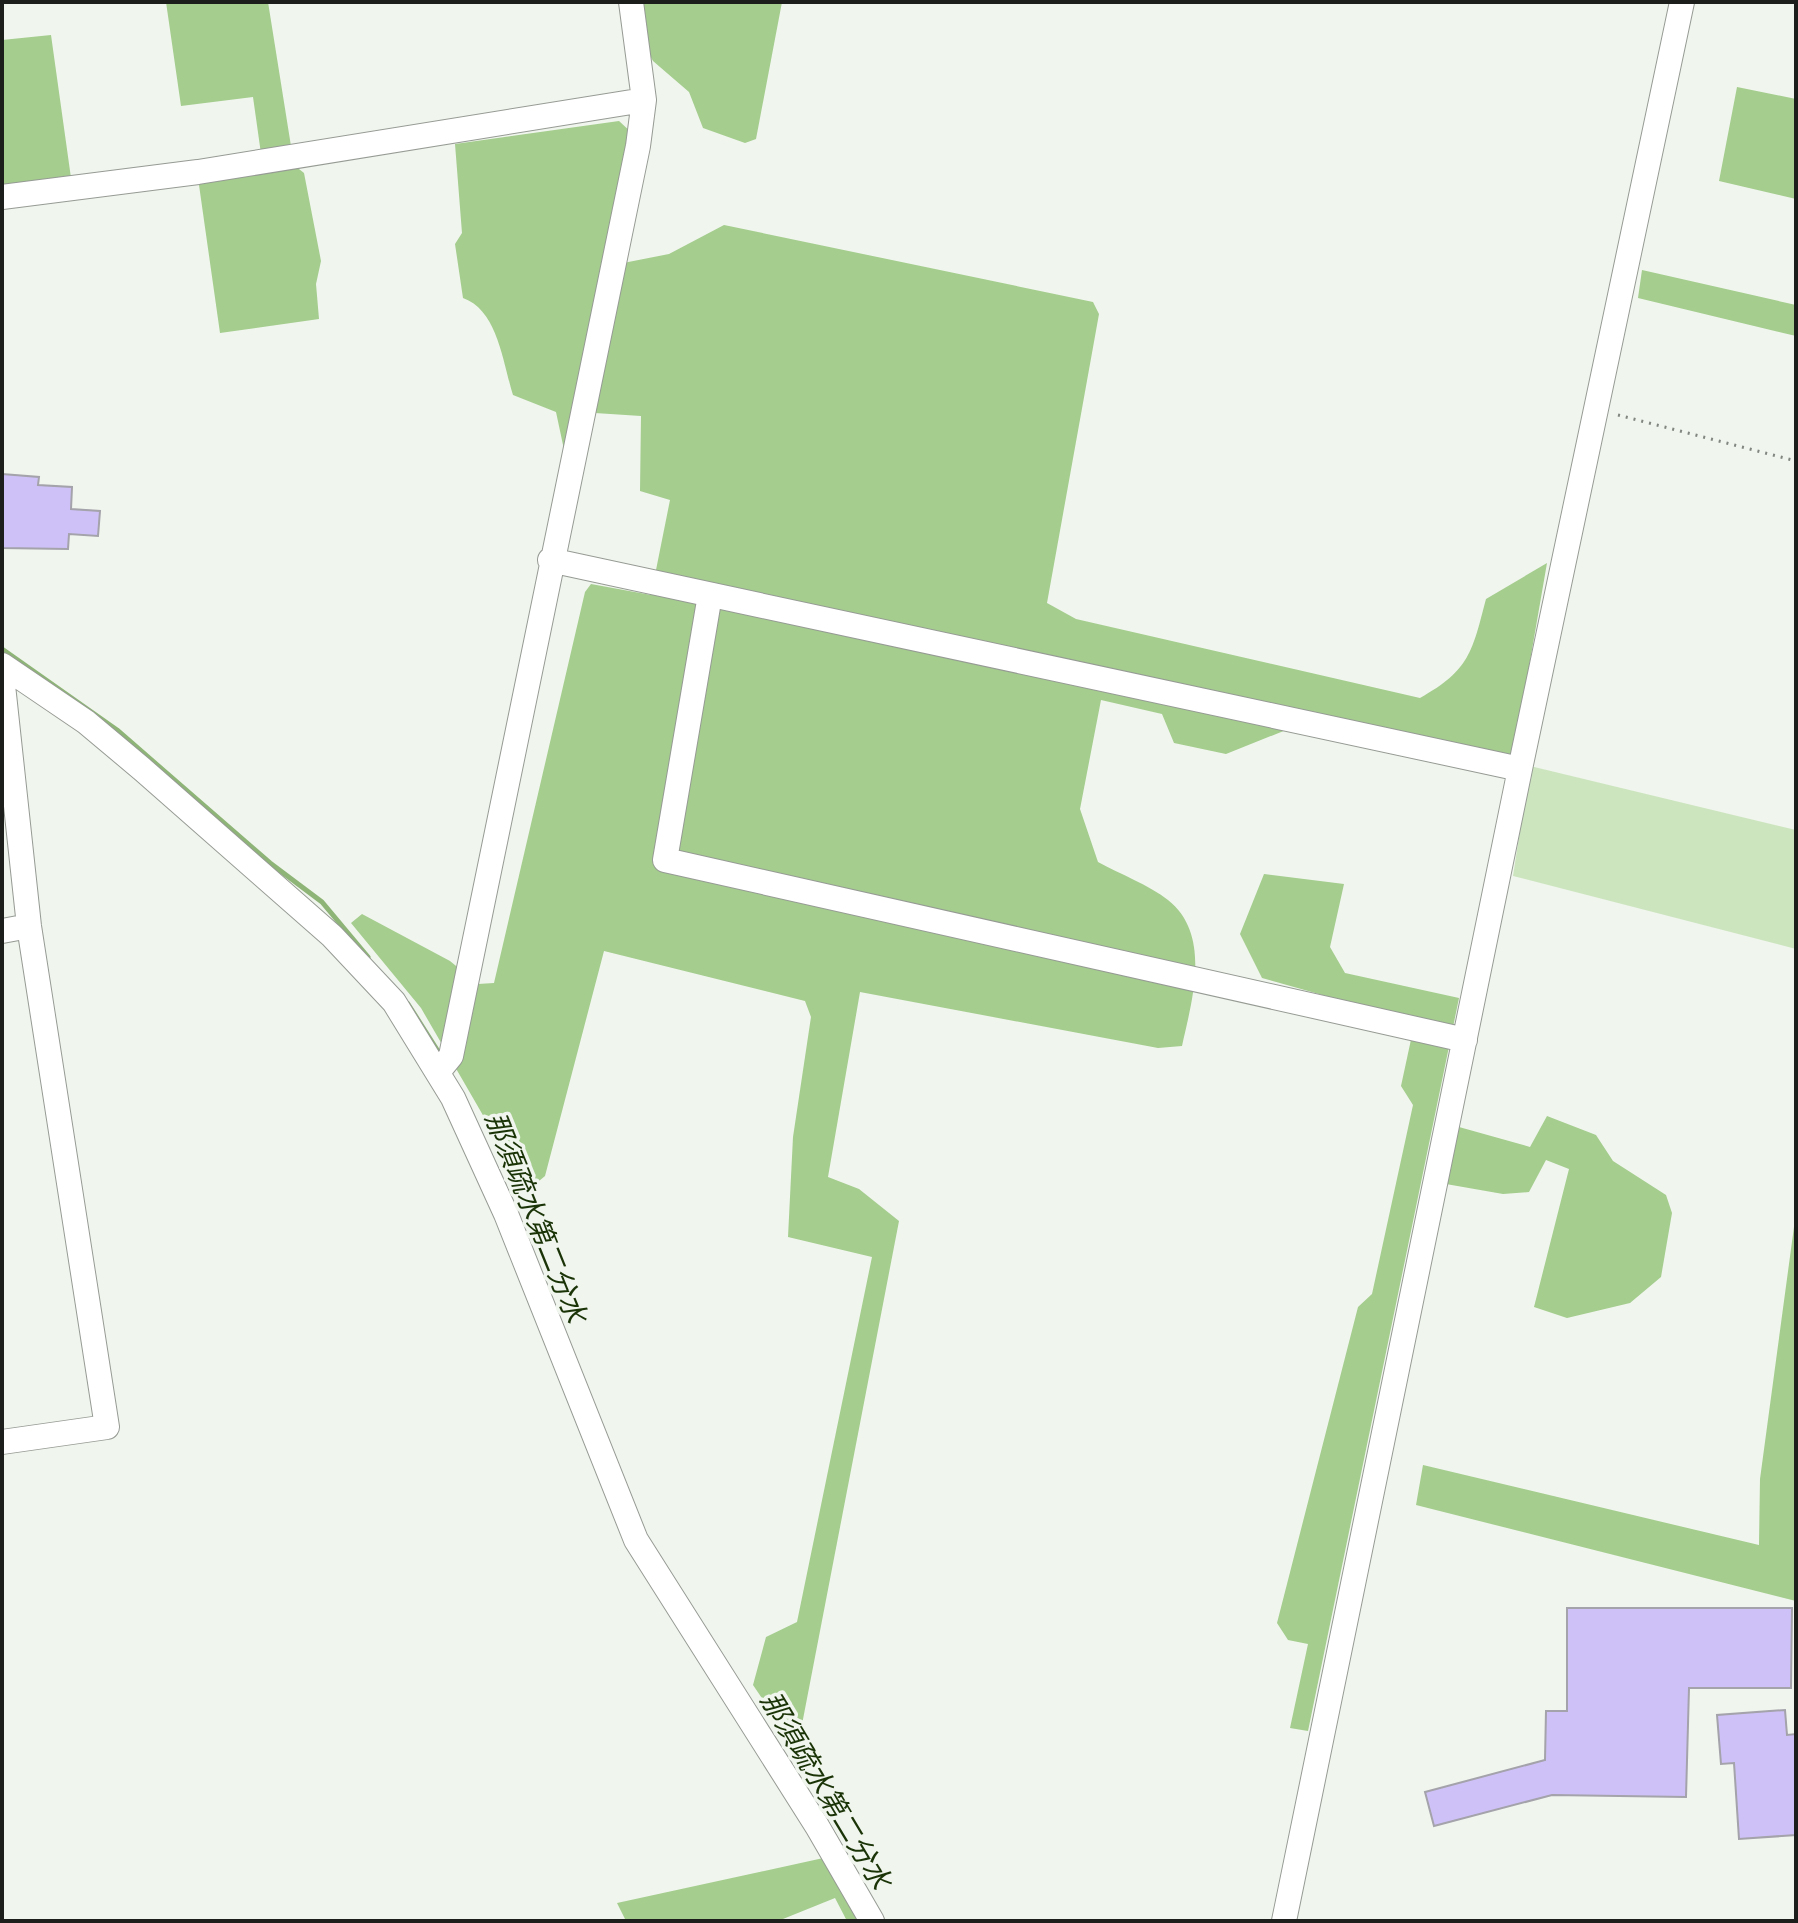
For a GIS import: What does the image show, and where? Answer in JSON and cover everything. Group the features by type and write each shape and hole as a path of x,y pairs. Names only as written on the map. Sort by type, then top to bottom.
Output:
{"street":[{"path":"438,1072 451,1056 550,560 638,146 644,100 631,2"},
{"path":"1284,1921 1594,409 1682,2"},
{"path":"2,197 198,172 644,100"},
{"path":"550,560 1520,769"},
{"path":"710,595 665,860 1465,1040"},
{"path":"2,665 86,722 332,936 394,1002 438,1072 506,1214 636,1540 817,1826 872,1921"},
{"path":"2,676 29,926 107,1427 2,1442"},
{"path":"2,931 29,926"}],"path":[{"path":"1594,409 1796,461"}],"green space":[{"path":"166,2 268,2 294,165 304,173 321,261 316,284 319,319 220,333 199,185 202,178 263,168 253,97 181,106"},
{"path":"639,2 782,2 756,139 745,143 703,128 689,92 653,61 644,45"},
{"path":"51,35 71,178 2,188 2,40"},
{"path":"1737,87 1796,99 1796,199 1719,181"},
{"path":"619,121 632,133 608,266 669,254 724,225 1093,302 1099,314 1047,603 1076,619 1420,698 1449,678 1466,658 1486,599 1547,563 1513,759 1296,726 1226,754 1174,743 1162,714 1101,700 1080,809 1098,862 1168,900 1182,914 1190,931 1194,949 1194,989 1182,1046 1158,1048 860,992 828,1177 859,1189 899,1221 799,1740 788,1737 753,1685 766,1637 797,1622 872,1257 788,1237 793,1137 811,1017 805,1001 604,951 545,1176 533,1186 515,1183 484,1117 421,1008 351,923 362,914 450,961 478,984 494,983 585,592 591,584 651,595 670,500 640,491 641,416 595,413 566,459 556,412 513,395 492,326 475,304 463,298 455,244 462,233 455,144"},
{"path":"1642,270 1796,305 1796,336 1638,298"},
{"path":"1530,766 1796,830 1796,949 1513,876"},
{"path":"1264,874 1344,884 1330,947 1345,973 1459,998 1308,1731 1290,1728 1308,1644 1288,1640 1277,1623 1358,1307 1372,1294 1413,1105 1401,1086 1415,1021 1262,978 1240,934"},
{"path":"1547,1116 1596,1135 1613,1161 1666,1195 1672,1213 1661,1277 1630,1303 1567,1318 1534,1307 1569,1169 1546,1160 1529,1192 1503,1194 1446,1184 1459,1127 1530,1147"},
{"path":"1796,1212 1796,1601 1416,1505 1423,1465 1759,1545 1760,1479"},
{"path":"828,1857 863,1921 847,1921 835,1898 778,1921 626,1921 617,1903"}],"building":[{"path":"2,474 39,477 38,485 72,487 71,509 100,511 98,536 69,534 68,549 2,548"},
{"path":"1567,1608 1792,1608 1791,1688 1689,1688 1686,1797 1552,1795 1434,1826 1425,1792 1545,1760 1546,1711 1567,1711"},
{"path":"1785,1710 1787,1735 1796,1734 1796,1835 1739,1839 1734,1763 1721,1764 1717,1715"}],"waterway":[{"name":"那須疏水第二分水","path":"2,649 117,730 270,863 322,902 368,957"},
{"name":"那須疏水第二分水","path":"408,1004 441,1056"}]}
